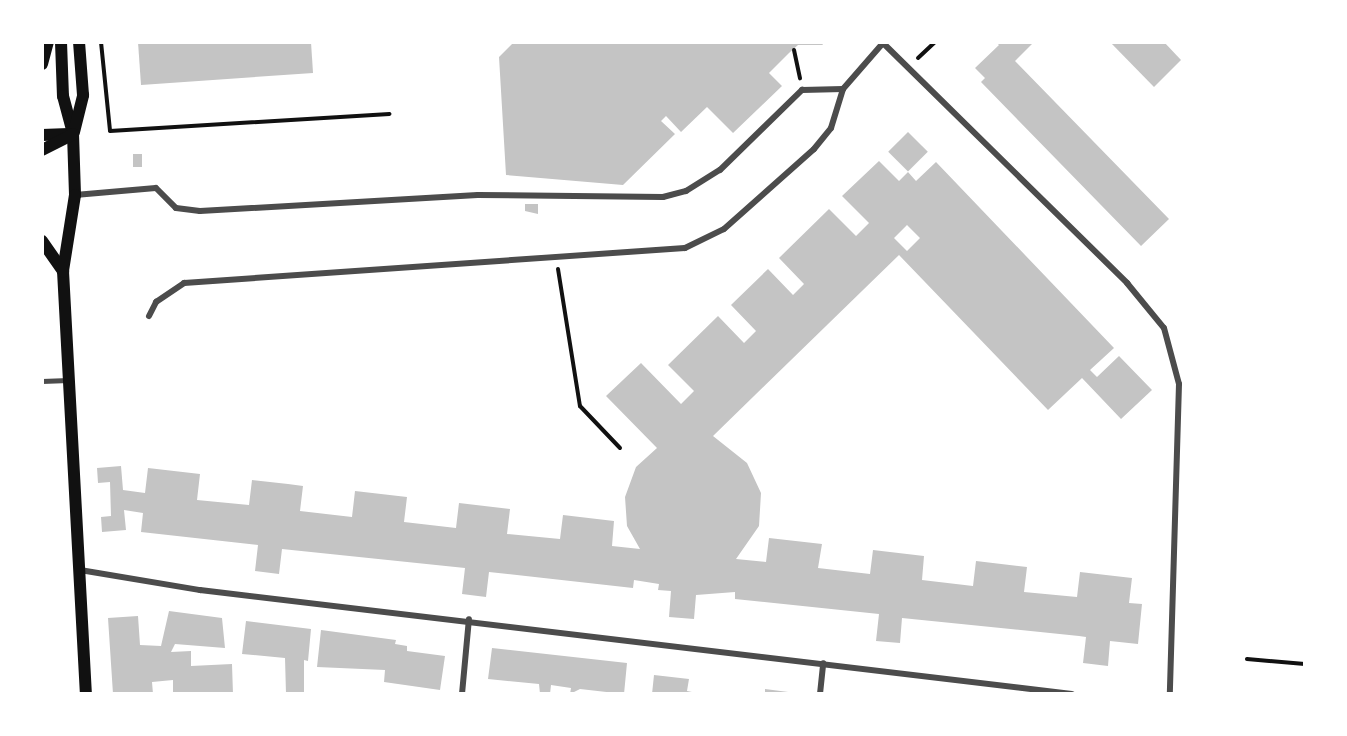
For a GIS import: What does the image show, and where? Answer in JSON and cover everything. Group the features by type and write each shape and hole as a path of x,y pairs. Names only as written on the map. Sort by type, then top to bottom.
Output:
{"main road":[{"path":"42,64 48,42"},
{"path":"61,42 63,96 73,134 75,195 63,271 86,694"},
{"path":"42,150 73,134 83,95 79,42"},
{"path":"42,135 73,134"},
{"path":"42,241 63,271"}],"street":[{"path":"149,316 156,302 184,283 685,248 708,239 814,149 831,128 843,89 882,43 1127,283 1164,328 1179,384 1170,694"},
{"path":"75,195 156,188 176,208 200,211 478,195 663,197 720,170 802,90 843,89"},
{"path":"79,570 200,590 469,619 1072,694"},
{"path":"462,694 469,619"},
{"path":"820,694 823,663"}],"lane":[{"path":"42,381 68,380"}],"path":[{"path":"101,42 110,131 389,114"},
{"path":"908,68 934,42"},
{"path":"794,50 802,90"},
{"path":"555,257 580,406 620,448"},
{"path":"1247,659 1305,664"}],"building":[{"path":"138,42 311,42 313,73 141,85"},
{"path":"514,42 821,42 823,45 798,45 789,53 769,73 782,86 733,133 707,107 681,132 666,116 661,121 675,134 623,185 506,175 499,57"},
{"path":"996,42 1034,42 1015,61 1169,219 1141,246 981,82 985,78 975,68 999,45"},
{"path":"1110,42 1164,42 1181,60 1154,87"},
{"path":"908,132 928,152 908,172 888,152"},
{"path":"133,154 142,154 142,167 133,167"},
{"path":"879,161 899,181 908,172 916,181 936,162 1114,348 1090,370 1097,377 1119,356 1152,390 1121,419 1082,378 1048,410 899,255 713,436 747,463 761,493 759,526 736,559 766,562 769,538 822,544 818,568 870,574 873,550 924,556 922,580 973,586 976,561 1027,567 1024,592 1077,597 1080,572 1132,578 1129,603 1142,604 1138,644 1110,641 1108,666 1083,663 1086,637 1079,636 902,618 900,643 876,641 879,614 735,599 735,592 696,595 694,619 669,617 671,591 658,590 659,584 634,580 633,588 489,572 486,597 462,594 465,568 282,549 279,574 255,571 258,545 141,532 143,513 124,510 126,530 102,532 101,517 111,516 110,482 98,483 97,468 121,466 123,490 145,493 148,468 200,474 197,500 249,505 252,480 303,486 300,511 352,517 355,491 407,497 404,522 456,528 459,503 510,509 507,534 560,539 563,515 614,521 612,546 640,549 627,526 625,497 636,467 657,448 606,396 641,363 681,404 694,391 668,365 718,316 744,343 756,331 731,305 768,269 793,295 804,284 779,258 829,209 856,236 869,223 842,196","holes":["907,225 920,238 907,251 894,238"]},
{"path":"525,204 538,204 538,214 525,211"},
{"path":"169,611 222,618 225,648 175,644 171,652 191,651 191,666 232,664 233,694 173,694 173,680 152,682 153,694 113,694 108,618 138,616 140,645 161,646"},
{"path":"246,621 311,629 308,661 304,660 304,694 286,694 285,658 242,654"},
{"path":"321,630 396,640 395,644 407,646 407,651 445,656 440,690 384,682 385,670 317,667"},
{"path":"492,648 627,663 624,694 580,689 570,694 571,688 551,685 550,694 540,694 539,684 488,679"},
{"path":"654,675 689,679 687,691 702,694 652,694"},
{"path":"765,689 796,693 796,694 765,694"}]}
